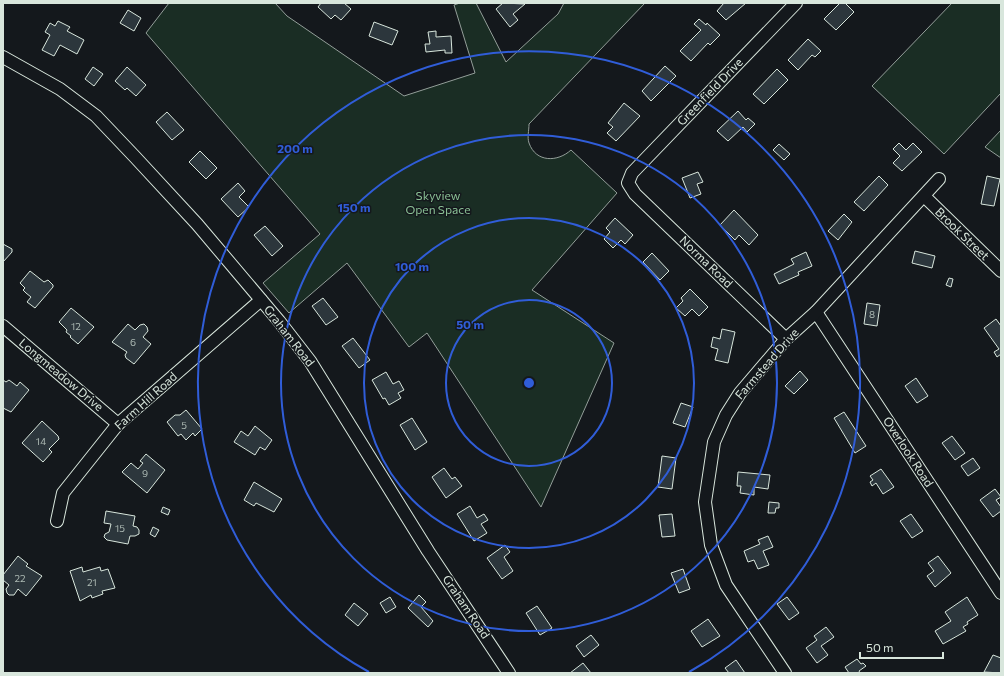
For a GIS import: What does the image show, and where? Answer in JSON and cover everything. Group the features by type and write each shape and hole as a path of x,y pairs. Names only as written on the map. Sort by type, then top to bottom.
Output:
{"street":[{"name":"Greenfield Drive","path":"628,183 632,173 796,3"},
{"name":"Graham Road","path":"3,57 60,89 96,116 197,224 261,300 310,362 428,550 509,673"},
{"name":"Farmstead Drive","path":"785,673 726,585 711,545 704,502 714,442 726,415 740,393 786,339 816,312 939,179"},
{"name":"Norma Road","path":"628,183 635,194 786,339"},
{"name":"Brook Street","path":"924,196 1001,272"},
{"name":"Farm Hill Road","path":"57,521 63,493 118,424 261,300"},
{"name":"Overlook Road","path":"816,312 1001,593"},
{"name":"Longmeadow Drive","path":"3,326 118,424"}],"green space":[{"name":"Skyview Open Space","path":"169,3 275,3 287,16 404,96 475,73 454,5 460,3 476,3 506,62 558,14 564,3 645,3 529,124 528,141 532,150 537,154 542,157 554,158 560,157 571,150 617,193 532,290 614,343 541,507 427,333 409,347 347,263 289,313 263,283 320,234 146,33"},
{"path":"952,3 1001,3 1001,93 944,154 872,86"},
{"path":"1001,130 1001,158 985,147"}],"building":[{"path":"321,3 344,3 351,9 341,20 335,15 331,19 318,7"},
{"path":"503,3 525,4 513,14 518,20 510,27 496,9"},
{"path":"724,3 746,3 726,20 717,11"},
{"path":"840,3 845,3 854,12 836,30 824,19"},
{"path":"128,10 141,18 134,31 120,23"},
{"path":"699,19 706,25 707,23 720,35 710,45 708,43 691,61 680,51 701,30 694,24"},
{"path":"58,21 70,27 67,31 84,40 77,54 60,45 54,56 42,50 50,35 45,32 50,23 55,26"},
{"path":"374,22 398,31 392,45 369,36"},
{"path":"436,31 436,37 451,36 452,53 445,53 445,50 426,52 425,44 430,44 428,32"},
{"path":"808,39 821,51 815,57 812,55 798,70 788,60"},
{"path":"665,66 676,76 651,101 642,91"},
{"path":"93,67 103,74 94,86 85,79"},
{"path":"127,67 146,85 136,96 127,88 125,90 115,81"},
{"path":"777,69 788,80 764,104 753,94"},
{"path":"624,103 640,116 616,141 607,133 613,127 608,123"},
{"path":"738,111 746,120 748,118 755,124 747,132 743,127 728,141 717,131"},
{"path":"167,112 184,130 172,140 156,122"},
{"path":"899,143 906,150 913,143 922,152 902,171 893,163 900,156 893,149"},
{"path":"779,144 790,154 784,160 773,150"},
{"path":"200,151 217,168 206,179 189,162"},
{"path":"698,172 703,182 697,184 701,194 690,198 682,178"},
{"path":"879,176 888,185 864,211 854,202"},
{"path":"987,176 1000,179 994,206 981,204"},
{"path":"238,183 245,191 239,197 249,207 238,217 221,199"},
{"path":"734,210 758,235 749,245 739,235 735,240 720,225"},
{"path":"844,214 852,222 838,240 828,231"},
{"path":"615,218 633,235 625,244 621,240 613,248 604,239 610,232 606,228"},
{"path":"265,226 283,246 272,256 254,235"},
{"path":"3,244 12,249 12,252 3,262"},
{"path":"915,251 935,256 932,268 912,263"},
{"path":"806,252 812,266 798,272 799,275 779,284 774,274 794,264 791,259"},
{"path":"652,253 669,271 660,280 643,262"},
{"path":"30,271 44,282 48,280 53,285 53,287 35,308 27,302 31,297 23,290 25,288 20,283"},
{"path":"949,278 953,279 951,287 946,285"},
{"path":"690,289 708,307 699,316 692,309 685,316 676,308 683,301 681,298"},
{"path":"323,298 338,317 326,325 312,306"},
{"path":"867,303 880,305 877,326 864,324"},
{"path":"71,308 94,327 78,344 70,337 71,336 66,332 67,330 59,322"},
{"path":"996,319 1001,326 1001,354 997,357 994,352 999,349 984,328"},
{"path":"128,324 135,330 140,325 144,324 148,331 143,337 151,344 134,364 126,358 125,355 127,352 112,342"},
{"path":"722,329 735,332 728,363 715,360 718,349 711,347 713,337 720,339"},
{"path":"353,338 370,360 359,368 342,346"},
{"path":"800,371 808,380 794,394 785,386"},
{"path":"386,372 393,384 399,381 404,390 398,393 401,398 389,405 385,398 383,399 372,380"},
{"path":"916,378 928,396 917,403 905,386"},
{"path":"3,380 6,382 9,380 17,386 20,382 29,390 11,412 3,408"},
{"path":"681,403 693,407 685,427 673,423"},
{"path":"186,410 202,429 195,436 193,433 186,440 181,434 178,436 167,422 175,415 180,415"},
{"path":"844,412 866,446 855,453 834,418"},
{"path":"412,418 427,442 415,450 400,425"},
{"path":"42,421 58,436 59,439 49,449 52,452 43,462 22,443"},
{"path":"255,426 272,440 265,450 260,447 255,455 234,442 241,431 248,436"},
{"path":"952,436 965,453 955,460 942,443"},
{"path":"146,454 165,470 147,493 122,472 131,463 138,469 143,463 140,461"},
{"path":"662,456 676,458 672,489 658,487"},
{"path":"973,458 980,468 968,476 961,466"},
{"path":"444,468 452,479 455,477 462,486 446,498 432,477"},
{"path":"881,469 894,487 883,494 876,483 872,486 870,482 873,480 870,476"},
{"path":"738,472 770,475 768,489 754,487 754,495 740,493 741,486 737,486"},
{"path":"254,482 282,499 274,512 256,503 254,506 244,500"},
{"path":"995,489 1001,497 996,500 1001,507 1001,511 993,517 980,500"},
{"path":"769,502 779,503 779,508 776,508 775,513 768,513"},
{"path":"470,506 477,518 484,514 488,520 481,524 487,533 474,541 457,514"},
{"path":"163,507 170,510 168,515 161,512"},
{"path":"106,511 135,516 133,526 137,527 139,534 130,536 128,544 107,540 104,537 105,534 109,532 111,524 104,523"},
{"path":"672,514 675,536 662,537 659,515"},
{"path":"911,514 923,531 912,538 900,521"},
{"path":"153,527 159,530 155,537 150,534"},
{"path":"768,536 773,547 763,551 769,565 758,569 754,560 748,562 744,551 760,544 758,540"},
{"path":"505,545 510,552 504,557 513,571 502,579 487,558"},
{"path":"18,556 28,564 26,566 42,576 26,596 18,589 14,595 9,595 6,589 9,585 3,580 3,575"},
{"path":"938,556 951,573 935,587 927,576 934,571 928,563"},
{"path":"82,567 83,572 100,567 101,571 108,569 115,588 102,591 103,594 92,598 91,595 80,601 70,571"},
{"path":"683,569 690,589 679,593 671,573"},
{"path":"419,595 426,602 421,607 433,621 428,627 408,608"},
{"path":"390,597 396,607 386,613 380,603"},
{"path":"787,597 799,613 789,620 777,604"},
{"path":"967,597 978,615 967,622 968,624 963,627 966,631 943,644 935,631 951,621 945,612"},
{"path":"354,603 368,614 358,626 345,615"},
{"path":"537,606 552,628 540,635 526,613"},
{"path":"708,619 720,636 702,647 691,631"},
{"path":"826,627 834,637 821,646 828,655 817,663 806,648 817,640 814,636"},
{"path":"591,635 599,645 584,657 576,646"},
{"path":"993,655 1001,658 1001,673 984,672"},
{"path":"857,659 861,664 863,663 866,666 859,671 860,673 849,673 845,667"},
{"path":"736,660 745,673 729,673 725,668"},
{"path":"583,663 591,673 570,673"}]}
